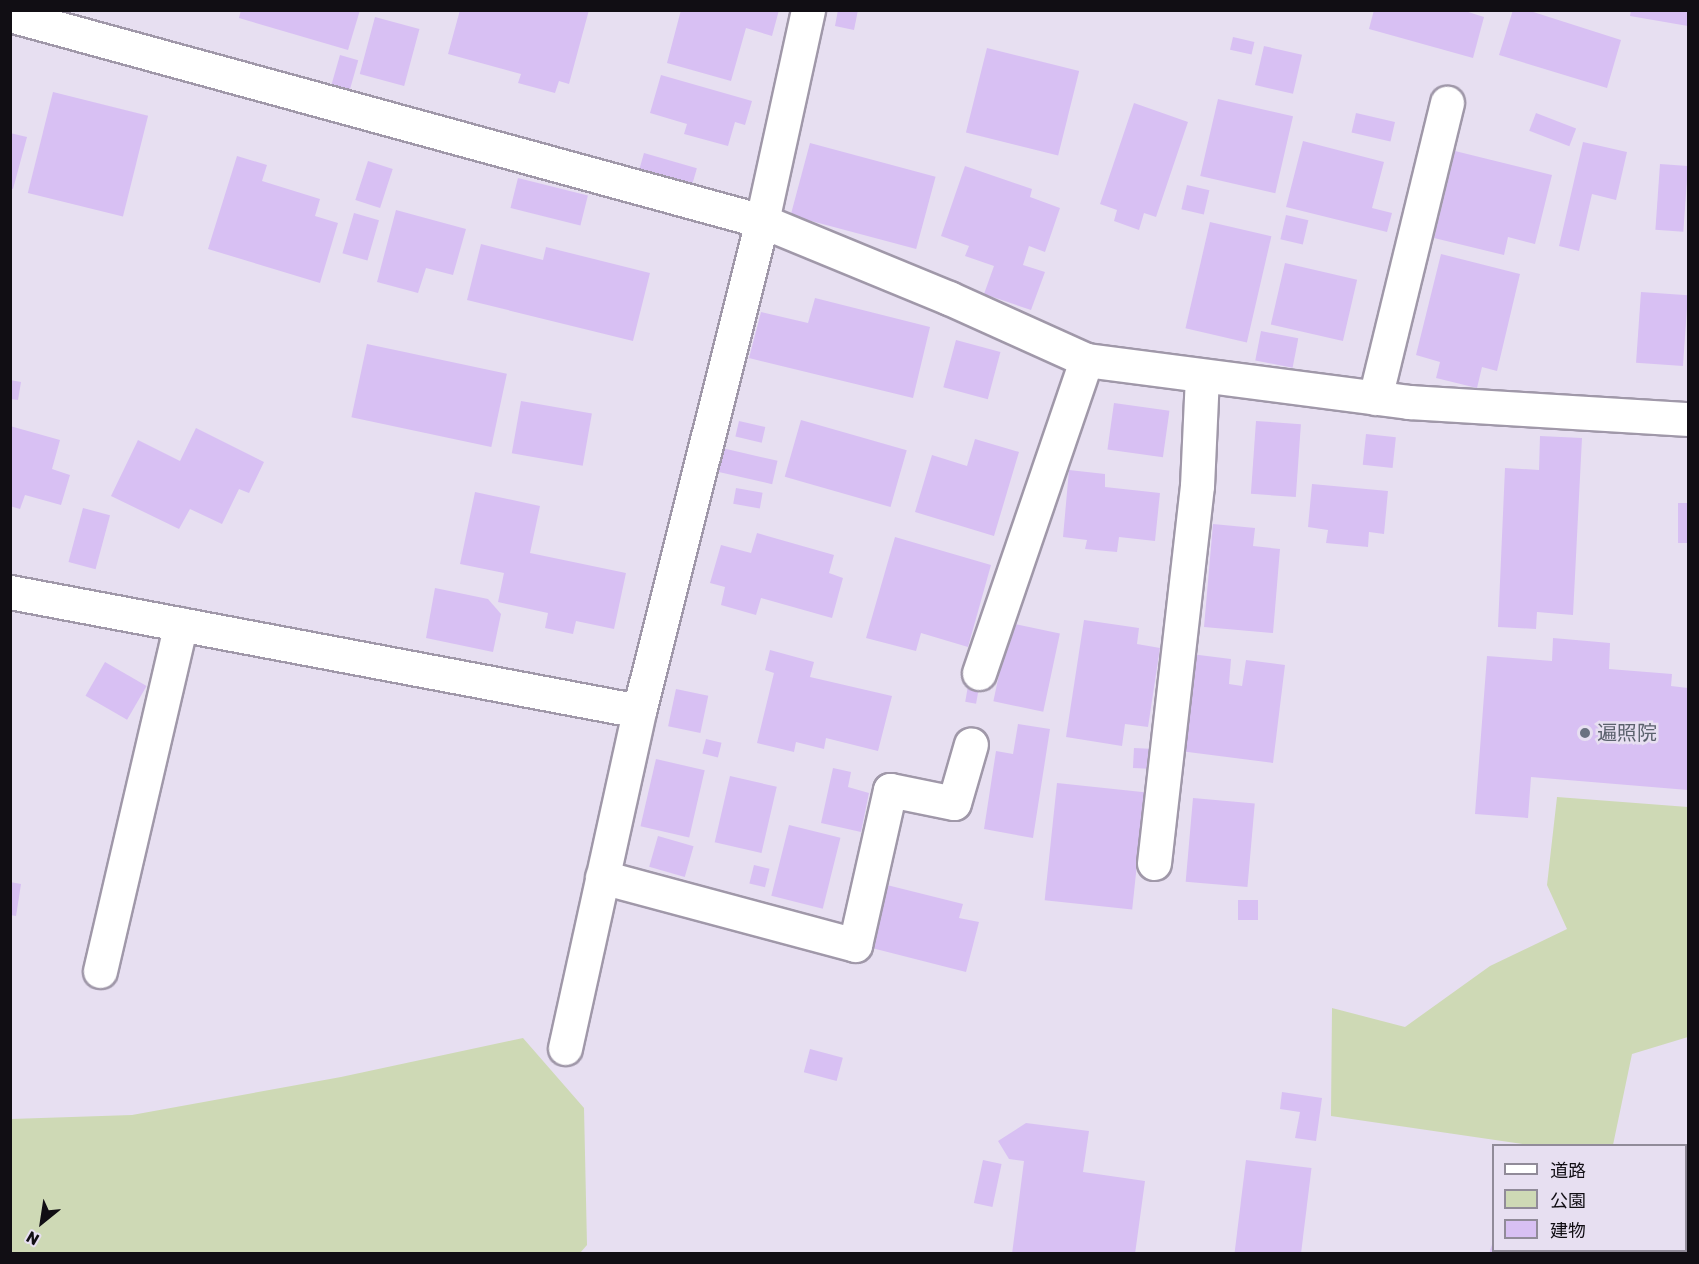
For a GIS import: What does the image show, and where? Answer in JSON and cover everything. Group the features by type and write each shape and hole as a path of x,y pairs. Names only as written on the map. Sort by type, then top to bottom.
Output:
{"street":[{"path":"565,1048 639,711 762,221 808,10"},
{"path":"10,15 762,221 949,298 1086,360 1375,398 1689,419"},
{"path":"1375,398 1447,102"},
{"path":"979,673 1086,360"},
{"path":"1154,863 1197,486 1202,376"},
{"path":"10,592 639,711"},
{"path":"100,971 181,624"},
{"path":"602,877 855,945 890,790 954,802 971,744"}],"green space":[{"path":"1557,797 1688,807 1688,1037 1632,1054 1613,1144 1522,1144 1331,1116 1332,1008 1405,1027 1490,966 1567,929 1547,885"},
{"path":"523,1038 584,1108 587,1245 580,1253 11,1253 11,1119 132,1115 341,1077"}],"building":[{"path":"241,10 360,10 348,50 239,18"},
{"path":"460,10 589,10 569,84 559,81 555,93 518,83 521,74 448,54"},
{"path":"681,10 779,10 772,36 746,28 731,81 667,63"},
{"path":"838,10 858,10 854,30 835,26"},
{"path":"1374,10 1462,10 1484,17 1473,58 1369,29"},
{"path":"1513,10 1527,10 1621,40 1607,88 1499,55"},
{"path":"1631,10 1688,10 1688,26 1630,16"},
{"path":"375,17 419,29 404,86 360,74"},
{"path":"1233,37 1254,42 1252,55 1230,50"},
{"path":"1264,46 1302,55 1293,94 1255,85"},
{"path":"987,48 1079,71 1058,155 966,132"},
{"path":"340,55 358,60 349,91 331,86"},
{"path":"661,75 752,101 745,125 735,122 728,146 684,134 687,124 650,113"},
{"path":"53,92 148,116 123,217 28,193"},
{"path":"1218,99 1293,116 1275,193 1200,176"},
{"path":"1134,103 1188,122 1156,217 1144,213 1139,230 1114,221 1117,210 1100,204"},
{"path":"1356,113 1395,122 1390,141 1352,132"},
{"path":"1536,113 1576,128 1569,146 1529,131"},
{"path":"10,133 27,137 13,189 10,188"},
{"path":"1303,141 1384,162 1372,208 1392,213 1387,232 1286,207"},
{"path":"1583,142 1627,152 1616,200 1592,194 1579,251 1559,246"},
{"path":"810,143 936,177 916,249 791,215"},
{"path":"1455,151 1552,175 1535,244 1508,237 1504,255 1434,238"},
{"path":"644,153 697,168 691,187 638,172"},
{"path":"237,156 267,165 262,181 320,199 315,216 338,223 320,283 208,249"},
{"path":"368,161 393,169 380,208 355,200"},
{"path":"1660,164 1688,166 1683,232 1655,230"},
{"path":"965,166 1032,189 1030,197 1060,208 1045,252 1029,246 1023,265 1045,272 1031,310 984,294 994,266 965,256 969,246 941,236"},
{"path":"518,178 588,195 580,225 511,208"},
{"path":"1187,185 1209,190 1204,215 1181,209"},
{"path":"396,210 466,229 453,275 426,268 418,293 377,282"},
{"path":"354,213 379,220 367,261 342,253"},
{"path":"1286,215 1308,220 1303,245 1280,239"},
{"path":"1210,222 1271,236 1247,342 1185,328"},
{"path":"481,244 543,260 546,247 650,273 633,341 467,300"},
{"path":"1441,254 1520,274 1497,371 1482,367 1477,388 1436,378 1440,362 1416,355"},
{"path":"1285,263 1357,280 1343,341 1271,324"},
{"path":"1641,292 1688,295 1683,366 1636,363"},
{"path":"815,298 930,327 913,398 749,358 761,312 808,323"},
{"path":"1261,331 1298,338 1293,368 1255,360"},
{"path":"956,340 1000,352 988,399 943,387"},
{"path":"367,344 507,374 491,447 351,417"},
{"path":"10,380 21,382 18,400 10,399"},
{"path":"521,401 592,414 583,466 512,453"},
{"path":"1114,403 1169,411 1163,457 1107,450"},
{"path":"801,420 907,450 890,507 785,477"},
{"path":"739,421 765,427 762,443 735,437"},
{"path":"1256,421 1301,424 1296,497 1251,494"},
{"path":"10,426 60,440 52,469 70,475 61,505 25,495 20,509 10,506"},
{"path":"196,428 264,462 249,493 239,489 222,524 190,509 179,529 111,496 138,440 180,461"},
{"path":"1366,434 1396,437 1393,468 1363,465"},
{"path":"1540,436 1582,438 1573,615 1537,612 1536,629 1498,627 1505,468 1539,470"},
{"path":"975,439 1019,452 994,536 915,512 932,455 967,466"},
{"path":"722,448 778,461 772,484 717,471"},
{"path":"1069,470 1105,474 1105,487 1160,493 1155,541 1119,537 1117,552 1085,549 1087,540 1063,537"},
{"path":"1312,484 1388,491 1384,534 1369,532 1368,547 1326,543 1328,530 1308,527"},
{"path":"736,488 763,493 760,508 733,504"},
{"path":"475,492 540,506 530,553 626,573 614,629 576,621 573,634 545,628 548,613 498,602 504,573 460,564"},
{"path":"1678,503 1688,503 1688,543 1678,543"},
{"path":"83,508 110,515 96,569 69,562"},
{"path":"1213,524 1255,528 1253,546 1280,549 1273,633 1204,627"},
{"path":"757,533 834,555 829,573 843,578 832,618 761,598 756,615 721,605 725,587 710,583 721,545 751,553"},
{"path":"895,537 991,565 968,647 921,633 916,651 866,638"},
{"path":"435,588 488,599 501,614 493,652 426,638"},
{"path":"1084,620 1139,628 1137,644 1160,648 1148,727 1125,724 1122,746 1066,737"},
{"path":"1010,623 1060,634 1043,712 993,701"},
{"name":"遍照院","path":"1553,638 1610,643 1609,669 1672,674 1671,686 1688,688 1688,790 1531,777 1528,818 1475,814 1487,656 1552,661"},
{"path":"770,650 814,662 810,677 892,696 878,751 826,738 824,749 796,742 794,752 757,743 774,673 765,670"},
{"path":"1191,654 1231,659 1229,684 1242,686 1246,660 1285,665 1273,763 1180,751"},
{"path":"105,662 147,686 127,720 86,696"},
{"path":"968,686 979,688 976,704 965,702"},
{"path":"676,689 708,696 700,733 668,726"},
{"path":"1018,724 1050,729 1033,838 984,829 996,751 1013,754"},
{"path":"706,739 722,743 718,757 702,754"},
{"path":"1134,748 1155,749 1154,769 1133,768"},
{"path":"656,759 705,770 689,837 640,826"},
{"path":"833,768 851,772 848,787 869,793 861,832 821,823"},
{"path":"730,776 777,787 761,853 715,842"},
{"path":"1057,783 1145,792 1132,910 1045,900"},
{"path":"1193,798 1255,803 1247,887 1186,882"},
{"path":"789,825 840,838 823,909 771,896"},
{"path":"658,836 694,846 685,877 649,867"},
{"path":"754,865 770,869 765,887 749,883"},
{"path":"10,882 21,884 16,916 10,915"},
{"path":"883,884 963,904 959,918 979,922 966,972 868,947"},
{"path":"1238,900 1258,900 1258,920 1238,920"},
{"path":"810,1049 843,1058 837,1081 804,1072"},
{"path":"1282,1092 1322,1098 1316,1141 1295,1138 1300,1112 1280,1109"},
{"path":"1026,1123 1089,1131 1083,1172 1145,1181 1135,1254 1012,1254 1024,1161 1009,1159 998,1141"},
{"path":"983,1160 1002,1164 992,1207 974,1203"},
{"path":"1246,1160 1312,1168 1301,1254 1234,1254"},
{"path":"1492,1244 1492,1252 1532,1252 1532,1254 1489,1254"},
{"path":"1598,1252 1668,1252 1668,1254 1598,1254"}],"place":[{"name":"遍照院","path":"1585,733"}]}
